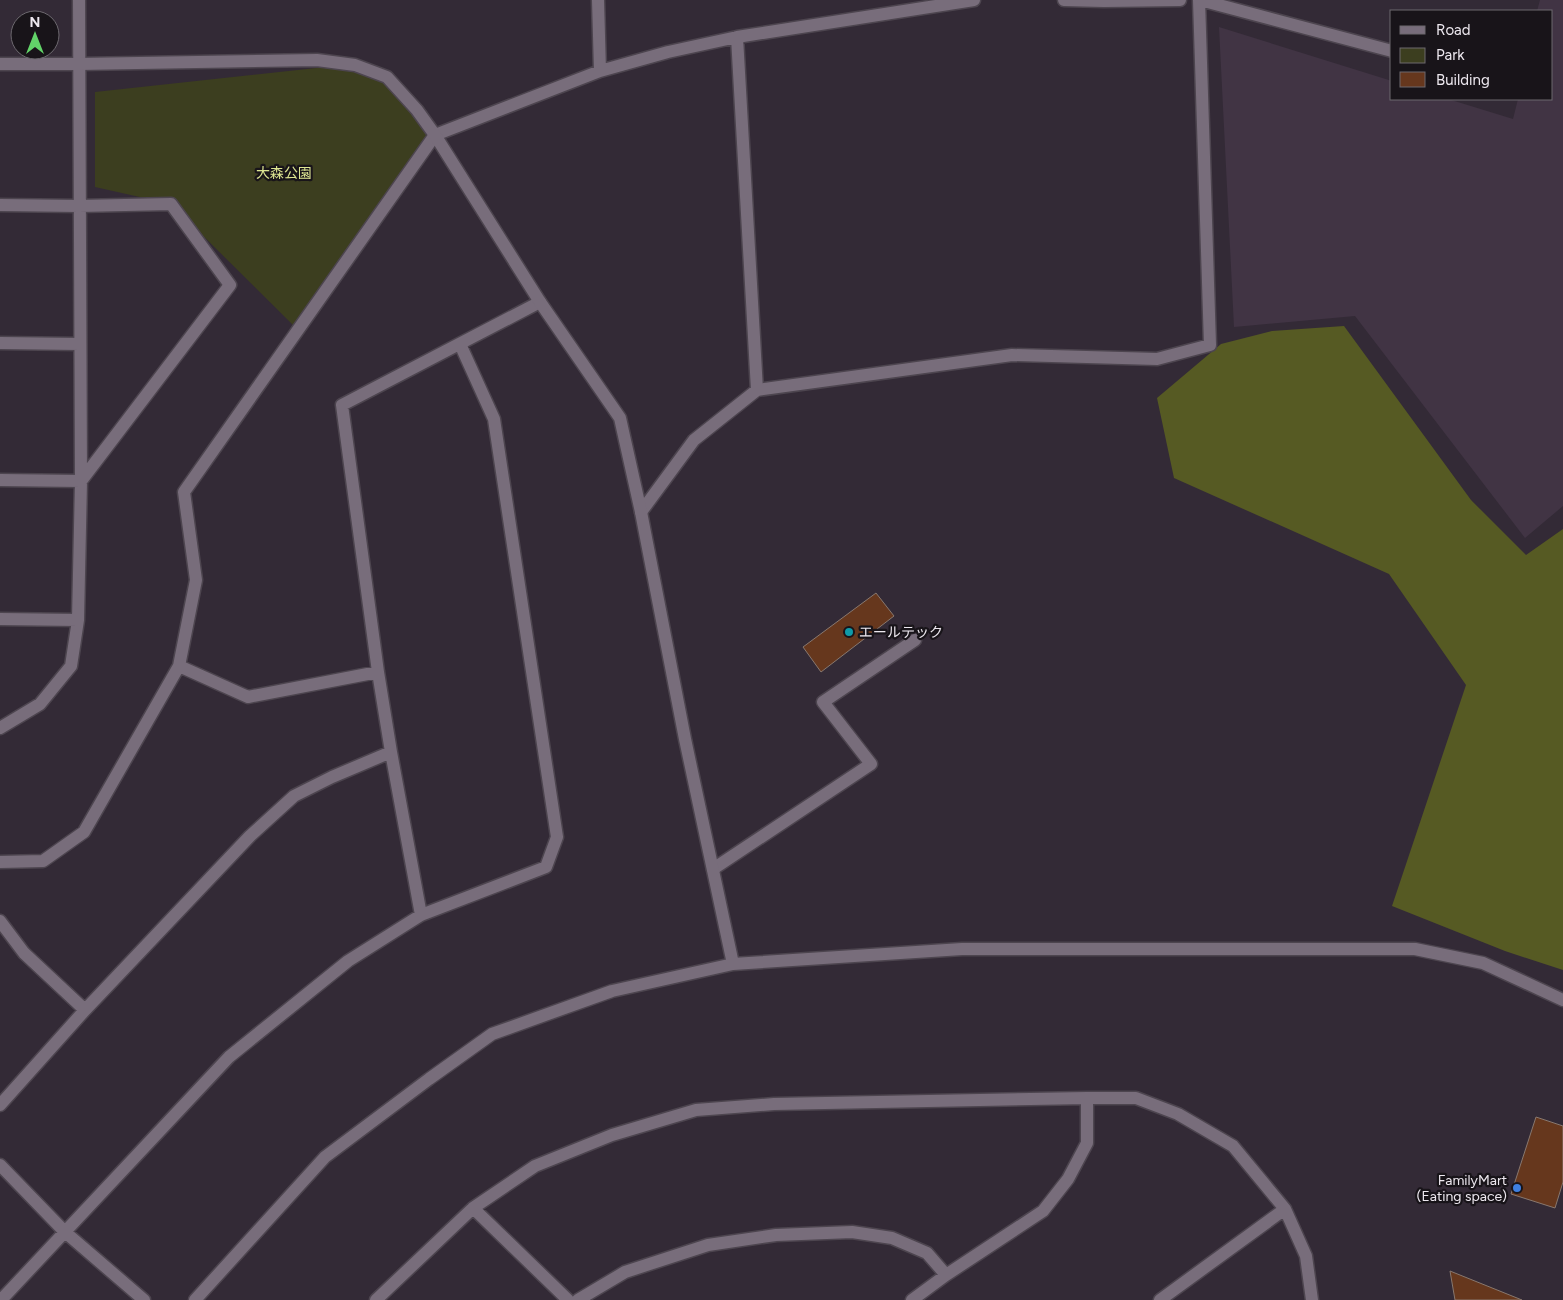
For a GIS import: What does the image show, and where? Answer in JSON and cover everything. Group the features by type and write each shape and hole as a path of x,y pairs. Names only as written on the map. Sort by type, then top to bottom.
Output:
{"street":[{"path":"0,728 40,704 71,666 78,620 80,481 79,0"},
{"path":"598,0 600,72"},
{"path":"0,862 43,861 84,832 179,666 196,580 184,492 435,134 600,72 668,52 737,37 974,0"},
{"path":"1064,0 1180,0"},
{"path":"641,512 694,440 757,390 1012,354 1158,359 1210,345 1200,0 1390,50"},
{"path":"737,37 757,390"},
{"path":"0,64 317,60 355,64 387,76 417,110 435,134 540,302 620,418 641,512 684,739 732,964"},
{"path":"0,205 171,204 230,285 80,481"},
{"path":"421,915 378,672 342,405 540,302"},
{"path":"0,343 80,344"},
{"path":"1,1300 229,1057 348,961 421,915 546,867 557,837 494,418 460,344"},
{"path":"0,480 80,481"},
{"path":"0,619 78,620"},
{"path":"713,869 871,764 823,702 915,640"},
{"path":"179,666 248,697 378,672"},
{"path":"0,1105 85,1010 250,836 294,796 332,777 391,752"},
{"path":"0,921 24,952 85,1010"},
{"path":"194,1300 325,1157 428,1079 492,1034 612,991 732,964 962,949 1415,949 1483,963 1563,1000"},
{"path":"912,1300 946,1275 1043,1211 1068,1180 1086,1143 1087,1098"},
{"path":"376,1300 473,1208 535,1166 612,1135 696,1110 774,1104 1087,1098 1136,1098 1178,1114 1233,1146 1285,1209 1306,1256 1312,1300"},
{"path":"0,1165 65,1232 144,1300"},
{"path":"473,1208 568,1300"},
{"path":"1160,1300 1285,1209"},
{"path":"578,1300 625,1272 634,1269 708,1245 776,1235 852,1232 892,1238 927,1253 946,1275"}],"shaded area":[{"path":"1540,0 1563,0 1563,506 1525,538 1355,316 1234,327 1219,27 1390,80 1390,100 1451,100 1513,119 1518,100 1553,100 1553,10 1537,10"}],"green space":[{"name":"大森公園","path":"344,65 387,77 435,135 298,330 171,204 95,187 95,92"},
{"path":"1344,326 1471,500 1526,555 1563,529 1563,970 1505,951 1392,906 1466,685 1389,574 1174,478 1157,398 1221,344 1272,331"}],"building":[{"name":"エールテック","path":"876,593 894,616 821,672 803,647"},
{"path":"1536,1117 1563,1126 1563,1182 1555,1208 1511,1194"},
{"path":"1450,1271 1522,1300 1455,1300"}],"place":[{"name":"エールテック","path":"849,632"},
{"name":"FamilyMart (Eating space)","path":"1517,1188"}]}
